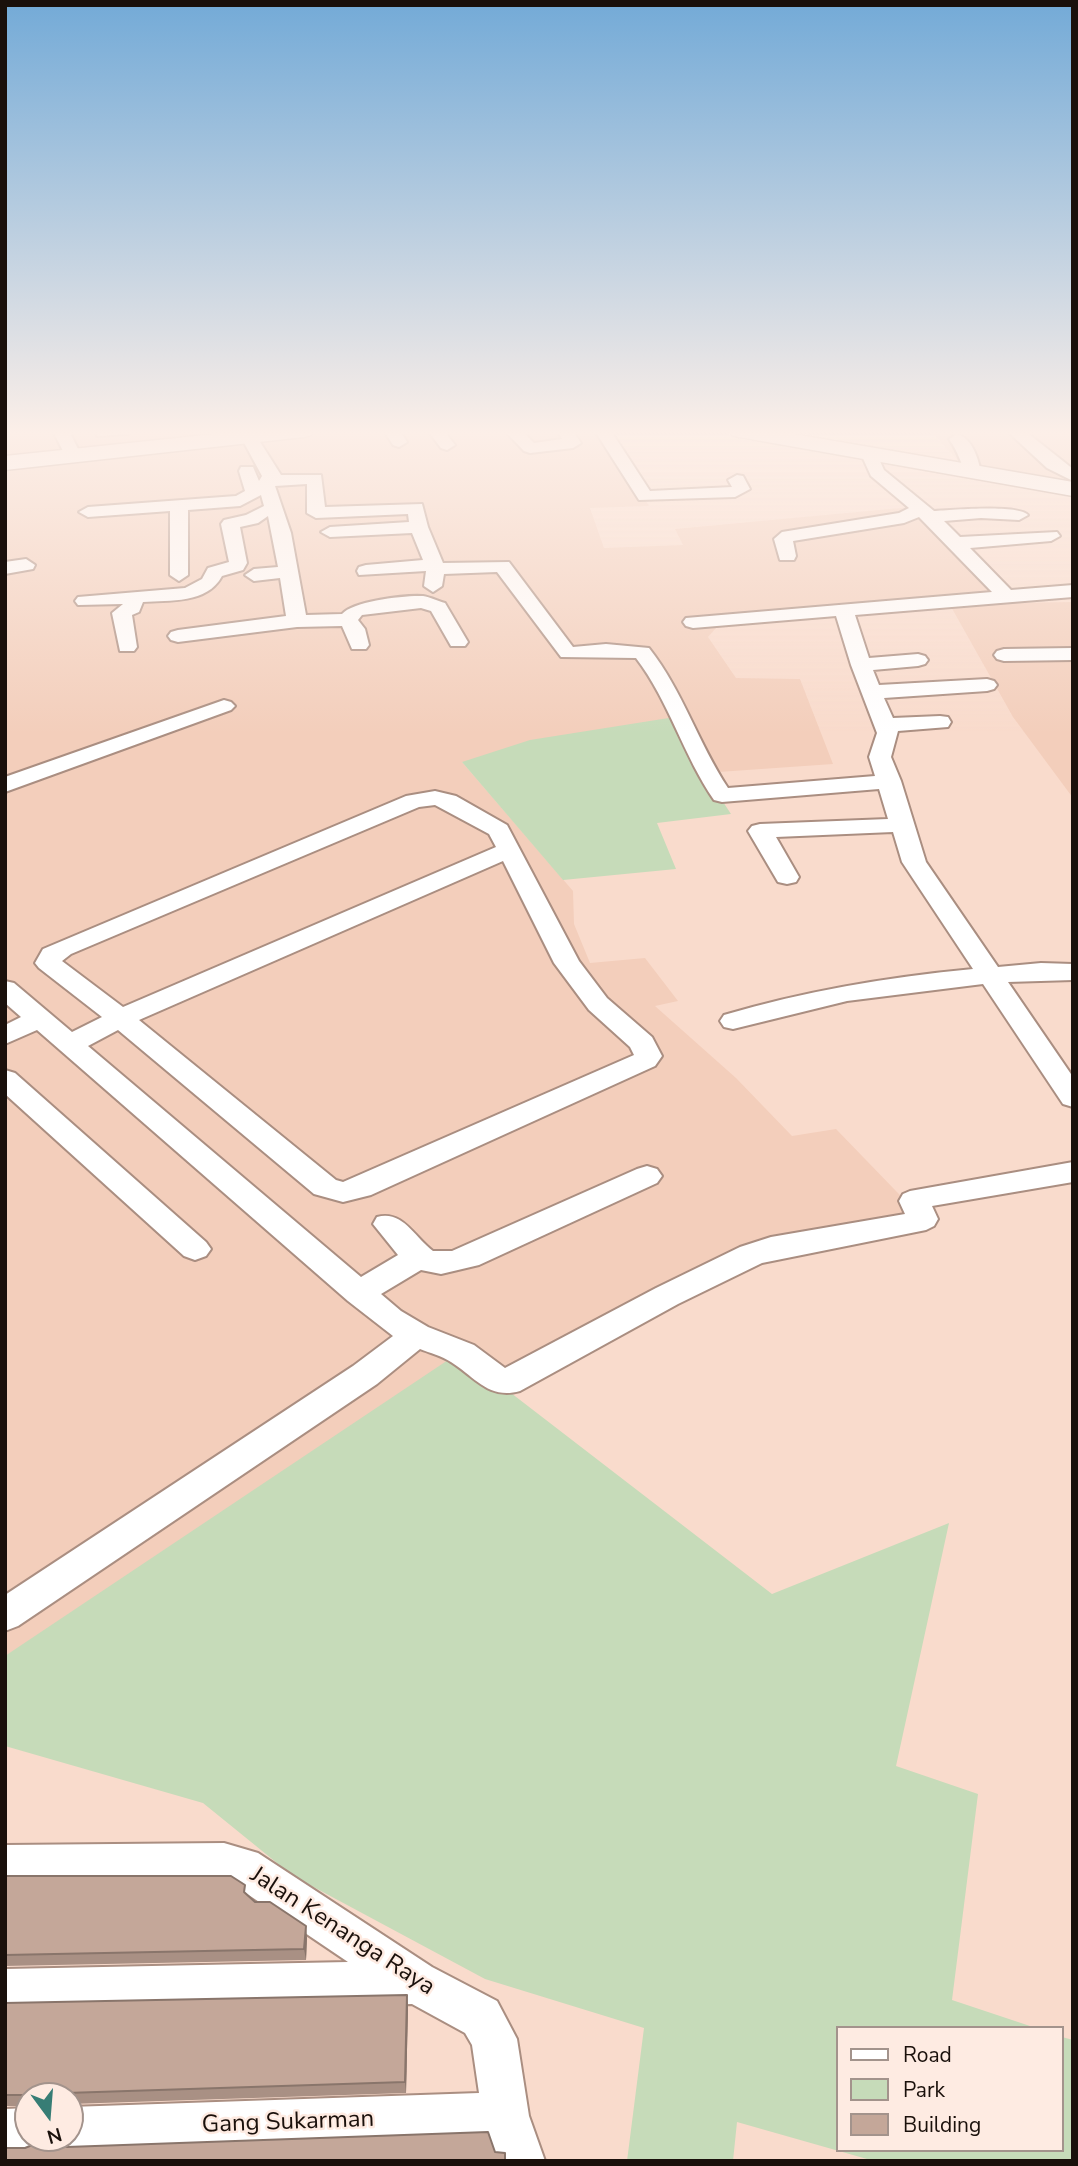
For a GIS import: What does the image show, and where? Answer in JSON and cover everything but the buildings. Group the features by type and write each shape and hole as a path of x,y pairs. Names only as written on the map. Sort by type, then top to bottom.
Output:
{"street":[{"path":"179,532 179,575"},
{"path":"85,601 189,593 209,583 215,572 236,566 238,563 232,532"},
{"path":"279,532 297,621"},
{"path":"330,533 344,532"},
{"path":"421,532 435,567 431,592 422,602"},
{"path":"787,556 783,539 813,532"},
{"path":"945,532 1006,596"},
{"path":"957,543 1052,545 973,560"},
{"path":"5,568 26,565"},
{"path":"366,571 502,566 568,653 615,650 645,654 706,774 722,795 890,781"},
{"path":"254,575 289,572"},
{"path":"693,622 846,616 1006,596 1073,591"},
{"path":"127,647 122,613 132,608 134,597"},
{"path":"178,636 297,621 347,620 358,610 422,602 438,607 458,642"},
{"path":"846,616 900,624"},
{"path":"846,616 861,665 887,729 880,757 915,862 1073,1098"},
{"path":"347,620 355,629 359,645"},
{"path":"1004,655 1073,654"},
{"path":"861,665 918,660"},
{"path":"872,692 986,685"},
{"path":"5,785 224,706"},
{"path":"887,729 940,722"},
{"path":"887,729 919,734"},
{"path":"435,798 448,801 499,830 567,963 598,1004 642,1043 648,1056 359,1188 342,1192 325,1187 120,1018 51,969 47,959 62,948 421,799 435,798"},
{"path":"787,877 760,831 904,825"},
{"path":"68,1045 120,1018 510,849"},
{"path":"733,1021 785,1003 844,991 990,975 1041,971 1073,972"},
{"path":"5,989 400,1327 462,1353 499,1381 508,1382 667,1296 751,1255 839,1235 915,1223 923,1219 914,1201 921,1198 1073,1172"},
{"path":"5,1036 38,1018"},
{"path":"5,1079 195,1249"},
{"path":"388,1224 418,1257 435,1265 461,1260 647,1176"},
{"path":"359,1293 418,1257"},
{"path":"5,1615 365,1375 416,1335"},
{"name":"Jalan Kenanga Raya","path":"5,1865 224,1863 243,1867 416,1982 481,2017 489,2028 498,2053 506,2116 521,2161"},
{"path":"5,1991 416,1982"},
{"name":"Gang Sukarman","path":"84,2131 506,2116"}],"shaded area":[{"path":"5,532 598,532 604,548 683,545 677,532 937,532 1009,603 1073,602 1073,798 1013,717 950,605 726,617 708,637 736,678 800,679 833,764 704,773 462,762 573,891 574,924 590,963 645,958 678,1001 655,1006 736,1078 792,1136 836,1129 925,1221 764,1245 5,1656"}],"green space":[{"path":"675,717 704,773 731,814 657,823 676,869 563,880 462,762 530,740"},
{"path":"463,1350 498,1383 772,1594 949,1523 896,1766 978,1794 952,2000 1030,2026 836,2026 836,2150 737,2122 733,2161 627,2161 644,2028 485,1979 293,1876 203,1803 5,1746 5,1656"},
{"path":"1064,2038 1073,2040 1073,2161 874,2161 842,2152 1064,2152"}]}
